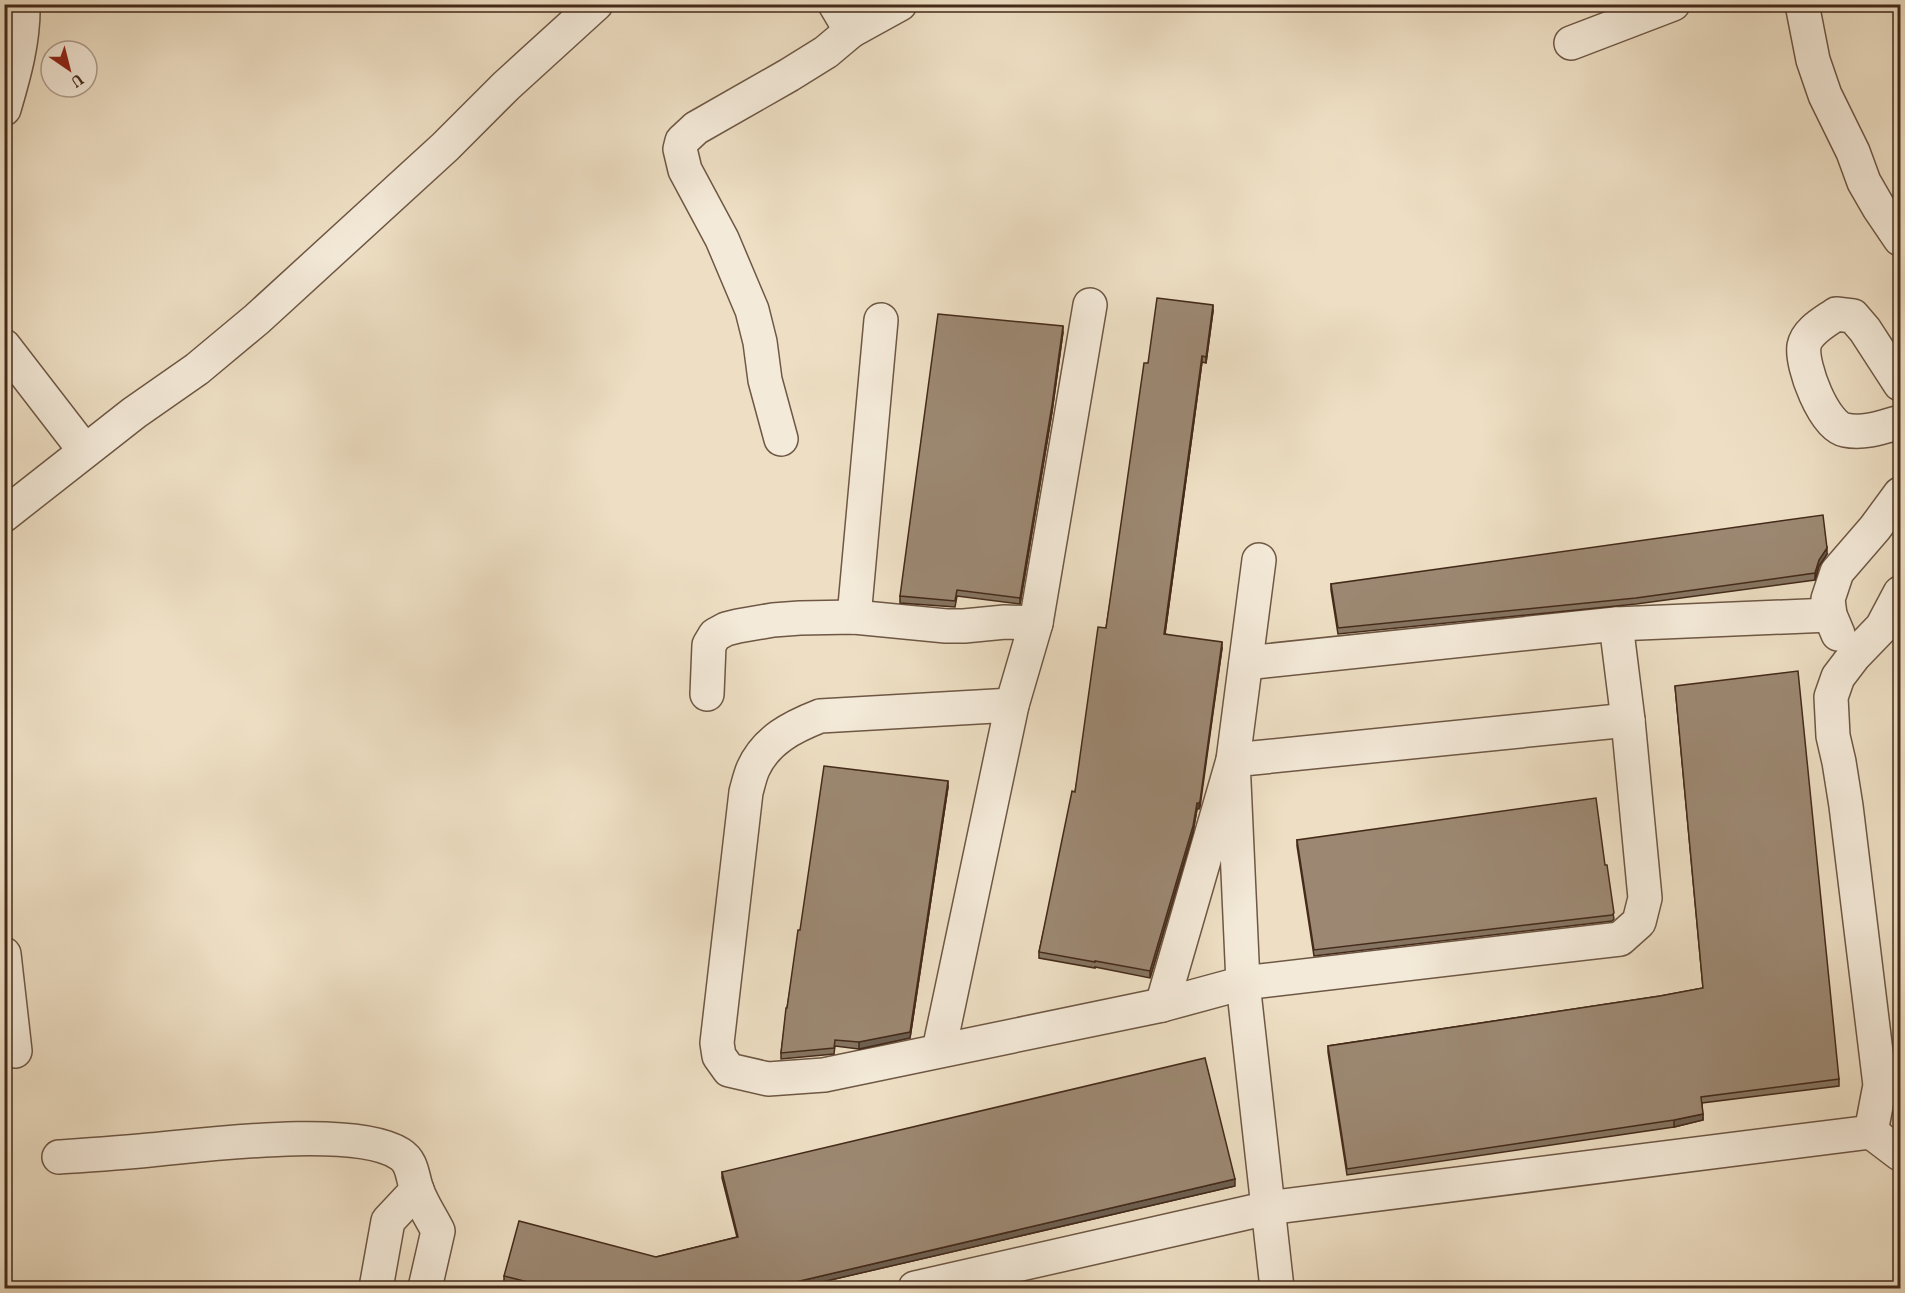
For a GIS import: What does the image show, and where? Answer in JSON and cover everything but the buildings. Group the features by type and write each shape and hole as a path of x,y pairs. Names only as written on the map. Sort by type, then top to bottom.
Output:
{"street":[{"path":"4,109 13,79 23,25 23,4"},
{"path":"4,515 134,413 196,369 257,319 445,147 506,86 596,4"},
{"path":"781,439 765,380 760,342 752,310 722,239 685,170 680,149 682,141 696,128 826,51 843,18 900,4"},
{"path":"1571,43 1673,4"},
{"path":"1802,4 1813,60 1825,95 1853,152 1864,182 1900,239"},
{"path":"939,1050 1012,705 1036,623 1090,305"},
{"path":"1900,384 1853,316 1836,314 1814,329 1804,345 1805,365 1815,394 1831,421 1843,430 1857,431 1876,429 1900,422"},
{"path":"854,618 881,320"},
{"path":"4,346 85,451"},
{"path":"1854,656 1844,646 1835,630 1828,599 1837,572 1875,528 1900,494"},
{"path":"1162,1005 1233,760 1259,560"},
{"path":"1871,1132 1880,1085 1846,806 1833,736 1831,697 1838,677 1854,656 1882,627 1900,593"},
{"path":"1246,663 1616,624 1830,615"},
{"path":"707,694 709,645 715,635 726,629 773,620 800,618 854,618 946,626 1005,622 1036,623"},
{"path":"1012,705 820,716 780,735 764,751 753,769 746,792 717,1043 719,1056 729,1070 768,1079 824,1075 1162,1005 1243,983 1620,939 1639,922 1645,898 1628,720 1616,624"},
{"path":"1233,760 1628,720"},
{"path":"1233,760 1243,983 1277,1288"},
{"path":"4,954 15,1051"},
{"path":"915,1288 1268,1208 1871,1132 1900,1154"},
{"path":"59,1157 252,1141 319,1139 361,1142 388,1148 406,1159 417,1190 438,1231 425,1288"},
{"path":"376,1288 388,1221 417,1190"}]}
